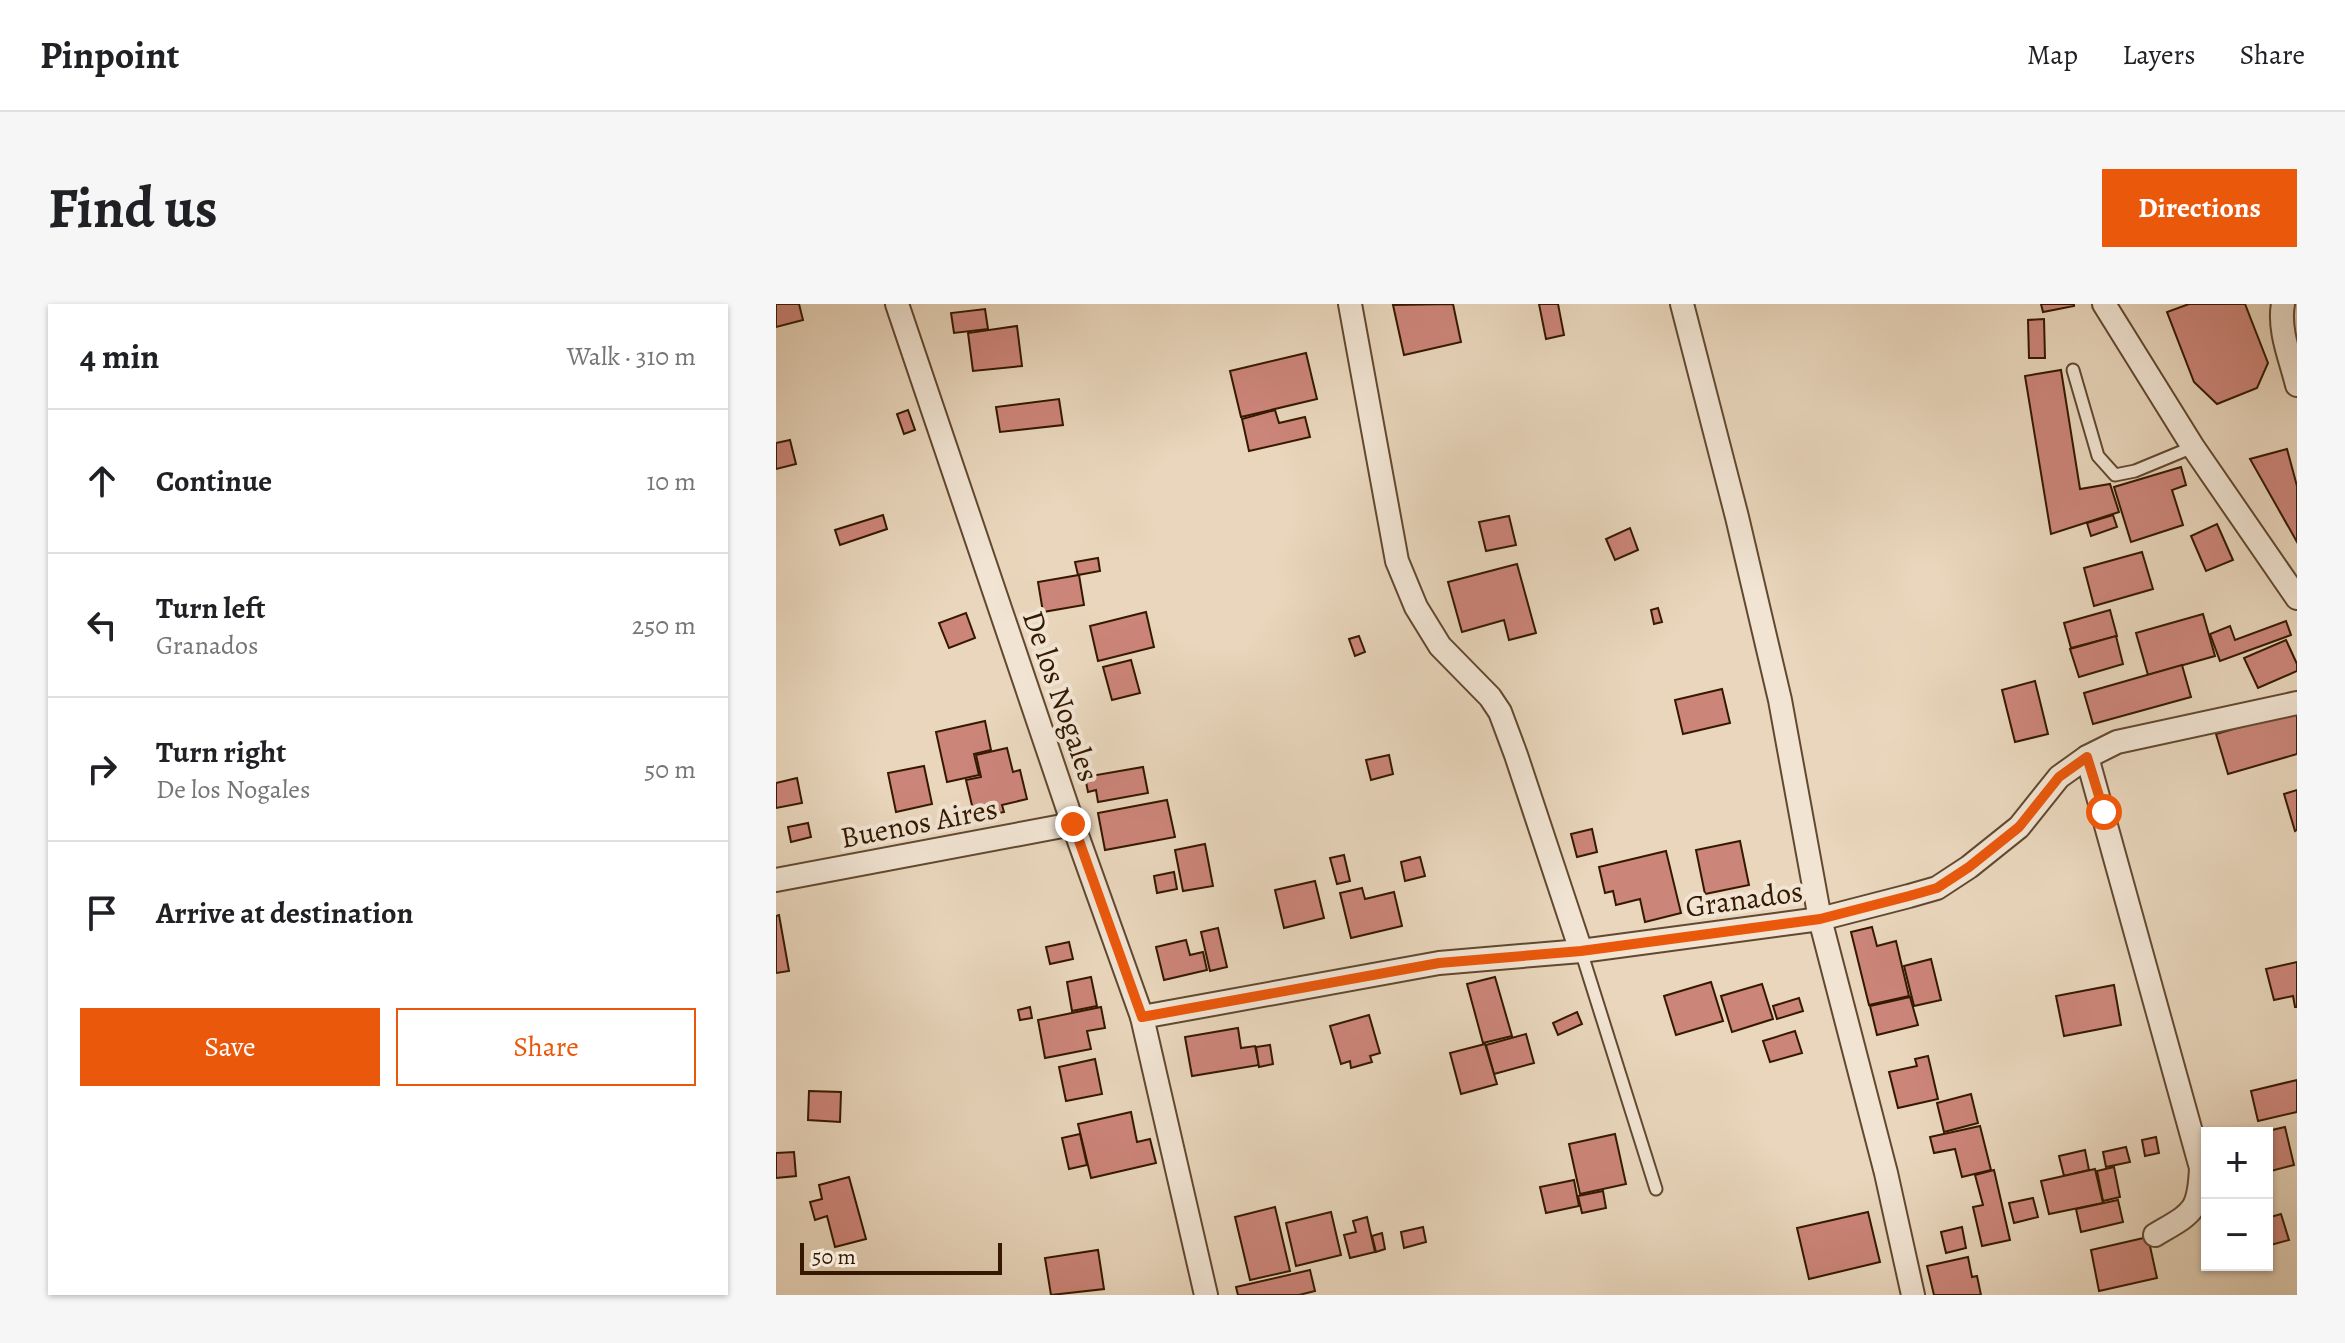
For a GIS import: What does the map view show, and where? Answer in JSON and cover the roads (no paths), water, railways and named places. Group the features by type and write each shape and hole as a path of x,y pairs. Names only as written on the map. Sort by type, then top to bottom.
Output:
{"street":[{"name":"De los Nogales","path":"897,304 1073,824 1142,1017 1206,1295"},
{"path":"1350,304 1397,561 1416,607 1440,646 1490,697 1500,712 1581,951"},
{"path":"1682,304 1776,685 1820,919 1886,1173 1913,1295"},
{"path":"2104,304 2193,447 2297,598"},
{"path":"2283,304 2283,328 2297,385"},
{"name":"Granados","path":"1142,1017 1439,963 1581,951 1820,919 1937,888 2019,827 2059,777 2087,757 2117,742 2297,703"},
{"path":"2087,757 2201,1168 2200,1195 2194,1209 2155,1235"},
{"name":"Buenos Aires","path":"776,880 1073,824"}],"lane":[{"path":"2073,370 2098,456 2115,475 2135,471 2193,447"},
{"path":"1581,951 1656,1189"}]}
